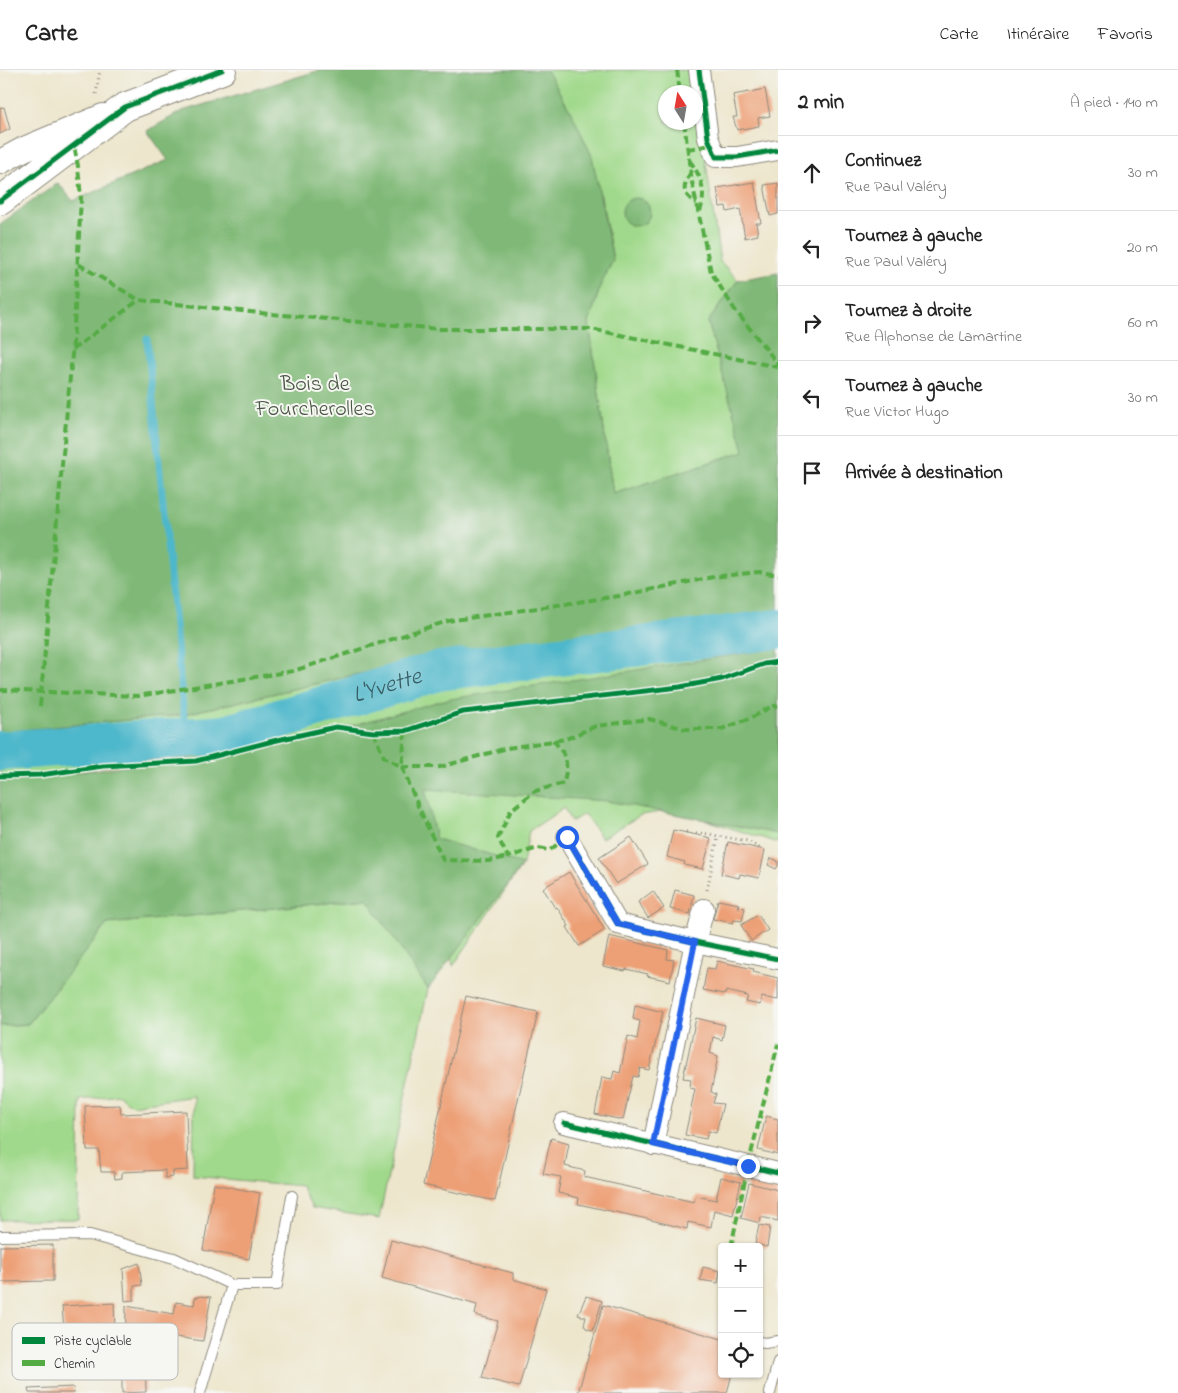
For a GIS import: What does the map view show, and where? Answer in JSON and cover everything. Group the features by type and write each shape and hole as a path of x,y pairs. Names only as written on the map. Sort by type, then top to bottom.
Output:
{"main road":[{"path":"0,201 125,107 222,70"}],"street":[{"path":"699,70 708,138 716,157 737,158 778,150"},
{"path":"0,162 24,149 125,107"},
{"path":"567,837 618,924 778,959"},
{"path":"653,1144 695,942 704,909"},
{"path":"564,1124 778,1173"}],"lane":[{"path":"0,1236 90,1235 174,1258 232,1285 277,1285 292,1196"},
{"path":"200,1393 232,1285"},
{"path":"763,1343 778,1341"},
{"path":"770,1393 778,1362"}],"path":[{"path":"96,98 100,70"},
{"path":"686,832 748,841 761,849"},
{"path":"704,909 718,836"}],"green space":[{"name":"Bois de Fourcherolles","path":"321,70 547,70 573,116 592,156 613,260 601,284 589,323 613,494 744,451 708,322 738,280 778,273 778,619 636,635 371,671 181,715 0,732 0,224 58,183 73,201 168,160 147,131 182,111"},
{"path":"547,70 692,70 694,85 658,85 658,130 701,130 720,261 738,280 708,322 745,451 613,494 589,323 601,284 613,260 601,196"},
{"path":"636,198 646,202 650,212 646,222 636,226 626,222 622,212 626,202"},
{"path":"778,619 778,843 674,810 641,815 602,838 584,814 571,822 564,808 529,831 523,864 453,966 424,789 0,781 161,762 252,748 0,779 0,732 181,715 371,671 636,635"},
{"path":"778,648 778,834 607,801 425,789 436,839 523,864 428,989 367,899 107,924 28,1024 0,1026 0,781 161,762 289,743 444,700"},
{"path":"368,899 428,989 379,1219 312,1208 301,1186 193,1176 194,1096 132,1105 119,1095 80,1100 78,1219 0,1220 0,1026 28,1024 107,924"}],"building":[{"path":"765,89 770,116 758,118 759,126 737,130 733,117 737,117 733,95"},
{"path":"4,107 10,129 0,134 0,108"},
{"path":"754,182 761,223 756,223 758,235 745,238 740,209 727,212 726,206 720,207 717,188"},
{"path":"778,183 778,214 770,216 764,185"},
{"path":"673,830 711,838 703,869 684,865 685,862 667,857"},
{"path":"631,837 648,864 616,884 599,858"},
{"path":"728,842 765,850 759,878 740,874 739,878 721,874"},
{"path":"771,858 778,861 776,869 768,865"},
{"path":"569,872 605,930 579,946 567,927 569,926 543,888"},
{"path":"675,890 694,895 690,914 670,909"},
{"path":"653,891 664,908 648,918 638,902"},
{"path":"718,900 739,904 738,907 745,908 742,921 734,920 733,923 713,919"},
{"path":"758,915 768,930 751,941 741,925"},
{"path":"609,936 668,950 667,959 674,960 670,981 626,969 625,971 603,966"},
{"path":"717,961 754,969 753,972 778,978 778,1000 762,997 760,1005 746,1002 748,996 726,991 725,994 703,990 707,968 715,969"},
{"path":"466,996 538,1012 495,1201 423,1185"},
{"path":"635,1005 663,1012 649,1070 640,1068 638,1077 633,1076 623,1120 595,1114 602,1077 612,1079 614,1071 620,1073 628,1036 637,1039 640,1021 633,1019"},
{"path":"696,1018 725,1025 722,1040 713,1037 710,1053 718,1056 711,1092 716,1094 713,1103 723,1104 716,1133 708,1131 706,1139 685,1135 695,1089 690,1088 691,1079 683,1078"},
{"path":"120,1105 121,1114 186,1111 188,1170 173,1171 173,1177 165,1178 165,1170 122,1172 122,1178 115,1179 114,1172 101,1172 99,1150 87,1150 85,1106"},
{"path":"766,1116 778,1119 778,1155 758,1150"},
{"path":"551,1138 569,1143 565,1166 585,1171 584,1177 694,1202 696,1196 716,1200 721,1177 741,1182 733,1215 714,1210 711,1227 688,1222 687,1229 578,1204 579,1198 558,1193 561,1177 543,1174"},
{"path":"749,1183 778,1190 778,1221 761,1217 760,1223 741,1218"},
{"path":"214,1184 260,1193 249,1259 203,1250"},
{"path":"759,1225 770,1227 767,1247 763,1246 763,1243 755,1243"},
{"path":"391,1240 513,1273 513,1279 546,1289 519,1387 482,1378 498,1321 475,1315 477,1305 382,1278"},
{"path":"53,1245 53,1281 0,1282 0,1246"},
{"path":"139,1263 142,1285 134,1286 134,1300 125,1301 123,1269"},
{"path":"703,1267 718,1271 718,1283 700,1280"},
{"path":"200,1296 211,1297 203,1341 178,1337 178,1323 126,1323 126,1306 174,1314 176,1302 194,1305 195,1298"},
{"path":"586,1296 602,1301 593,1331 584,1325 586,1317 578,1315"},
{"path":"114,1303 115,1323 63,1323 62,1306"},
{"path":"603,1305 718,1338 718,1378 731,1378 727,1393 578,1393"},
{"path":"122,1380 146,1380 146,1392 122,1393"},
{"path":"73,1387 74,1393 29,1393 28,1389"}],"waterway":[{"path":"147,339 186,738"},
{"name":"L'Yvette","path":"0,751 226,735 438,671 778,629"}],"marked path":[{"path":"677,70 679,85"},
{"path":"685,130 692,182 711,272 735,310 778,364"},
{"path":"688,149 711,145"},
{"path":"40,706 73,344 81,198 74,146"},
{"path":"689,160 702,184 703,197 700,211"},
{"path":"691,172 686,181 685,189 688,196 697,203"},
{"path":"78,264 139,300 439,329 591,329 778,367"},
{"path":"72,350 139,300"},
{"path":"0,690 138,696 293,671 448,621 619,596 713,577 759,572 778,575"},
{"path":"373,732 384,757 402,767 440,767 507,748 566,739 596,726 649,719 685,729 722,729 753,717 772,706 778,706"},
{"path":"405,731 402,767 443,860 488,861 508,857"},
{"path":"553,740 562,751 566,760 564,783 535,791 511,810 498,838 508,857 538,848 550,850 567,837"},
{"path":"732,1243 748,1166 778,1044"}],"cycle path":[{"path":"0,201 125,107 222,70"},
{"path":"699,70 708,138 716,157 737,157 778,150"},
{"path":"0,776 40,775 103,766 196,761 336,727 373,732 405,731 463,712 680,687 722,679 764,664 778,662"},
{"path":"567,837 618,924 778,959"},
{"path":"564,1123 778,1173"}],"route":[{"path":"567,837 618,924 695,942 653,1144 748,1166"}]}
